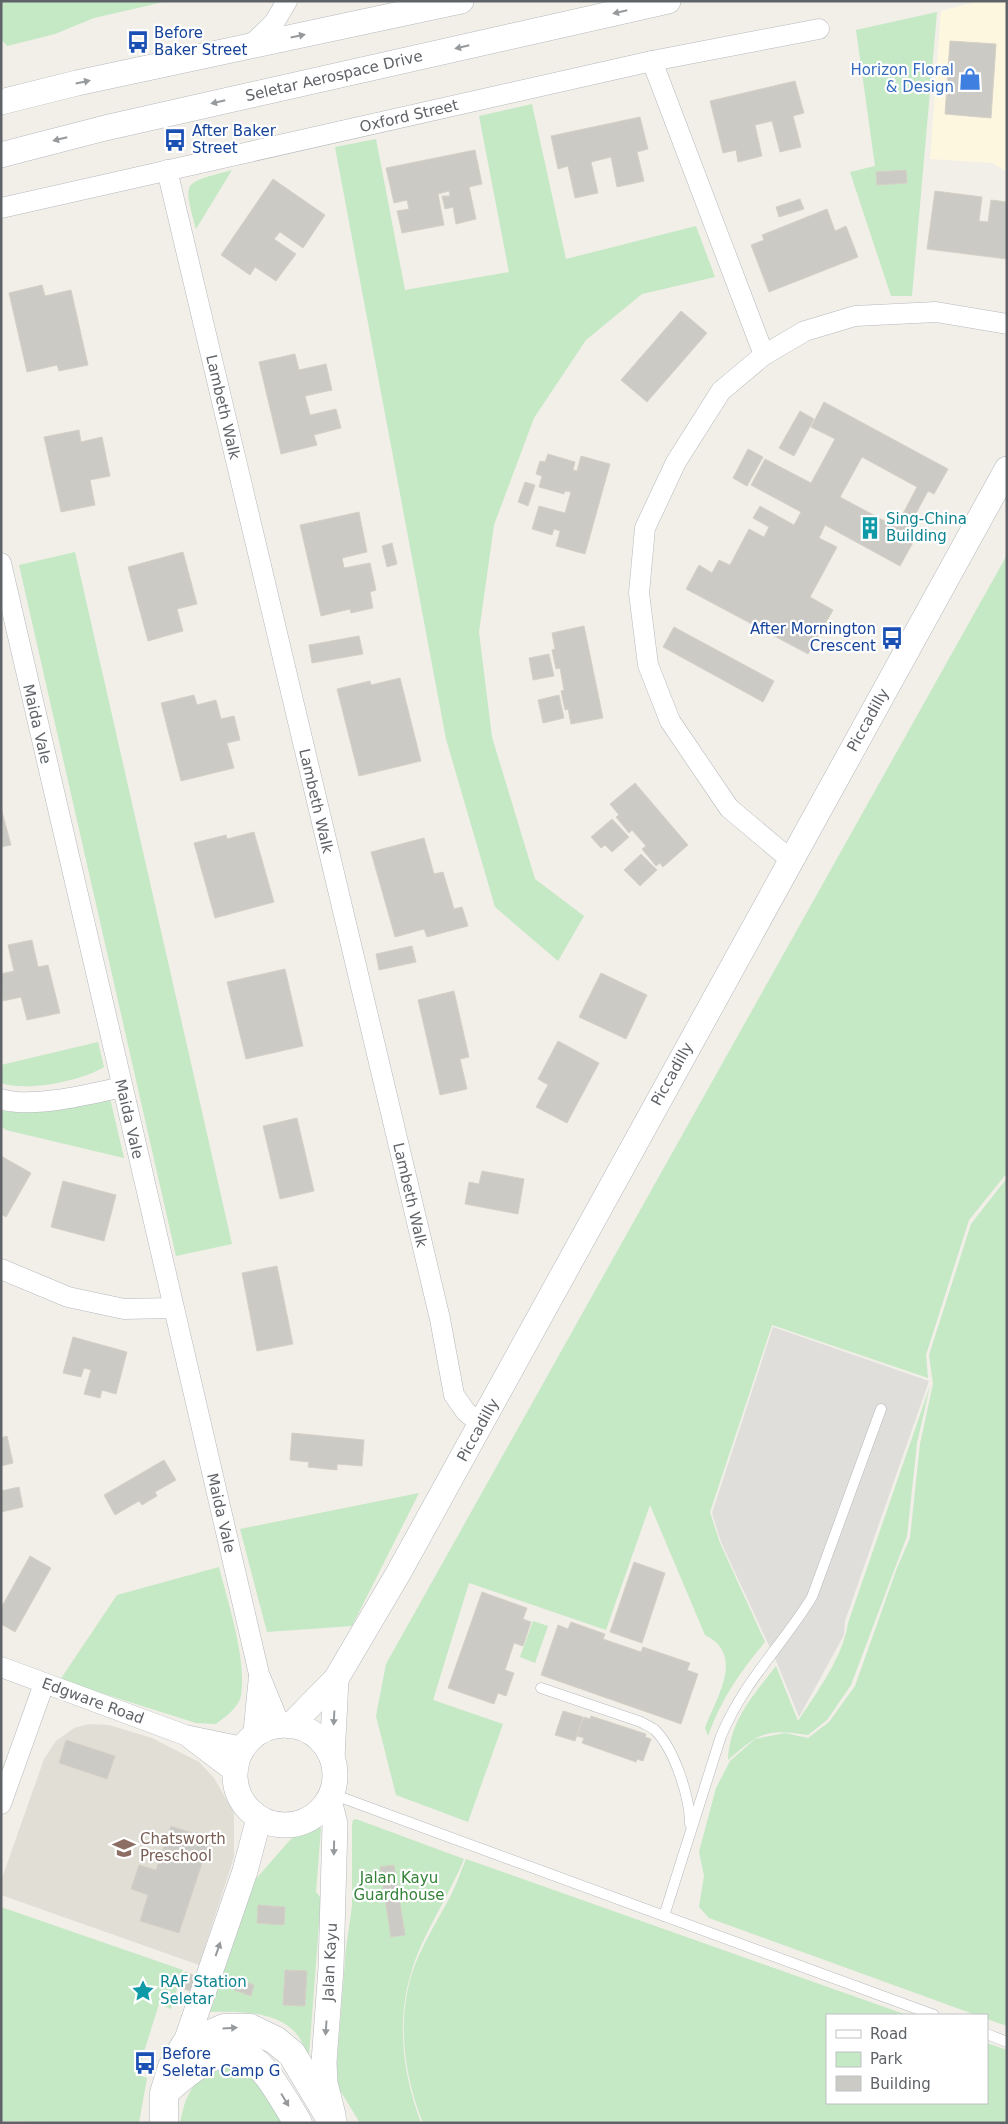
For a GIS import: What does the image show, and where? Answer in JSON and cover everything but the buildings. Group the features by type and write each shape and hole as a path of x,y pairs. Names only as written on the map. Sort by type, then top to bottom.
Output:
{"main road":[{"name":"Jalan Kayu","path":"185,2045 224,2028 250,2028 275,2040 292,2054 334,2123"},
{"path":"164,2123 164,2093 172,2067 185,2045"},
{"path":"164,2093 195,2065 217,2055 234,2051 246,2054 262,2067 298,2123"}],"street":[{"path":"250,46 274,23 287,1"},
{"path":"1,102 461,1"},
{"name":"Seletar Aerospace Drive","path":"1,154 105,128 668,1"},
{"name":"Oxford Street","path":"1,208 652,61 819,29"},
{"path":"652,61 764,355"},
{"name":"Lambeth Walk","path":"167,170 437,1309 454,1395 466,1412 481,1424"},
{"path":"791,860 729,808 670,722 648,665 639,593 645,528 676,462 721,391 764,355 805,331 856,316 936,312 1007,324"},
{"name":"Piccadilly","path":"285,1726 336,1679 481,1424 1007,469"},
{"name":"Maida Vale","path":"1,563 4,587 259,1674 285,1726"},
{"path":"1,1099 15,1103 50,1100 122,1087"},
{"path":"1,1269 68,1297 124,1309 173,1308"},
{"name":"Edgware Road","path":"1,1666 44,1684 185,1735 248,1742"},
{"name":"Maida Vale","path":"248,1742 259,1674"},
{"name":"Piccadilly","path":"332,1758 336,1679"},
{"path":"1,1804 44,1684"},
{"path":"285,1726 304,1729 316,1736 332,1758 335,1770 330,1797 319,1812 305,1821 290,1825 274,1824 259,1818 240,1799 234,1773 237,1760 248,1742 261,1731 285,1726"},
{"name":"Edgware Road","path":"185,1735 234,1773"},
{"name":"Jalan Kayu","path":"330,1797 334,1816 334,1844 331,1968 324,2062 325,2083 334,2123"},
{"path":"185,2045 245,1871 259,1818"}],"lane":[{"path":"664,1916 690,1840 721,1736 730,1714 744,1689 798,1620 812,1597 881,1409"},
{"path":"541,1688 641,1722 654,1729 671,1756 685,1791 690,1808 690,1840"},
{"path":"330,1797 931,2014"},
{"path":"988,2034 1007,2042"}],"shaded area":[{"path":"980,1 1007,1 1007,172 992,163 930,159 941,11"},
{"path":"773,1327 929,1381 845,1621 844,1635 799,1717 777,1663 721,1542 712,1513"},
{"name":"Chatsworth Preschool","path":"89,1724 109,1725 152,1738 199,1762 214,1778 234,1813 234,1857 199,1965 1,1895 1,1881 44,1759 56,1741 74,1728"}],"green space":[{"path":"1,1 168,1 94,18 55,34 7,46 1,39"},
{"path":"937,12 912,296 891,296 850,172 875,166 856,30"},
{"path":"532,104 566,259 696,226 715,277 642,294 586,340 534,418 494,525 479,632 492,737 535,879 584,916 558,961 495,907 446,739 335,147 376,139 405,290 509,272 479,116"},
{"path":"232,170 196,229 189,201 188,192 190,186 203,178"},
{"path":"75,552 232,1244 176,1256 19,565"},
{"path":"1007,555 1007,1173 969,1220 926,1355 928,1378 772,1325 710,1512 720,1543 765,1642 732,1686 708,1736 705,1728 721,1691 724,1678 726,1665 724,1654 717,1644 705,1635 650,1505 606,1630 469,1583 433,1700 503,1724 468,1822 396,1795 376,1716 386,1664"},
{"path":"98,1042 104,1067 94,1072 68,1081 39,1086 1,1083 1,1065"},
{"path":"110,1098 124,1158 6,1130 1,1126 1,1110 13,1112"},
{"path":"1007,1178 1007,2026 988,2019 988,2014 973,2014 709,1918 699,1907 704,1876 699,1852 716,1788 730,1761 755,1739 785,1733 808,1738 829,1722 855,1686 897,1568 910,1538 920,1444 933,1384 929,1355 971,1224"},
{"path":"930,1386 917,1443 907,1536 851,1685 827,1720 808,1735 782,1732 764,1735 756,1738 728,1760 733,1733 744,1709 776,1666 798,1721 828,1674 841,1648"},
{"path":"419,1493 352,1626 267,1632 240,1529"},
{"path":"219,1567 236,1631 242,1682 241,1696 237,1704 231,1712 216,1724 196,1723 60,1680 117,1595"},
{"path":"533,1621 548,1626 535,1663 520,1657"},
{"name":"Jalan Kayu Guardhouse","path":"356,1819 464,1859 422,1944 406,1992 403,2030 406,2068 421,2123 360,2123 338,2087 337,2063 346,1948 352,1906 352,1825 353,1820"},
{"name":"Jalan Kayu Guardhouse","path":"321,1828 316,1892 321,1898 309,2055 295,2032 277,2020 243,2012 210,2012 255,1880 290,1840 302,1831"},
{"path":"466,1859 904,2014 826,2014 826,2104 988,2104 988,2043 1007,2050 1007,2123 423,2123 416,2105 407,2068 404,2030 407,1992 420,1953 457,1882"},
{"path":"1,1907 183,1970 171,2009 159,2004 137,2074 147,2078 139,2123 1,2121"},
{"path":"227,2063 249,2068 287,2123 180,2123 186,2100 194,2086 207,2075"}],"place":[{"name":"Before Baker Street","path":"138,42"},
{"name":"Horizon Floral & Design","path":"970,79"},
{"name":"After Baker Street","path":"175,140"},
{"name":"Sing-China Building","path":"870,528"},
{"name":"After Mornington Crescent","path":"892,638"},
{"name":"Chatsworth Preschool","path":"124,1848"},
{"name":"RAF Station Seletar","path":"143,1991"},
{"name":"Before Seletar Camp G","path":"145,2063"}]}
